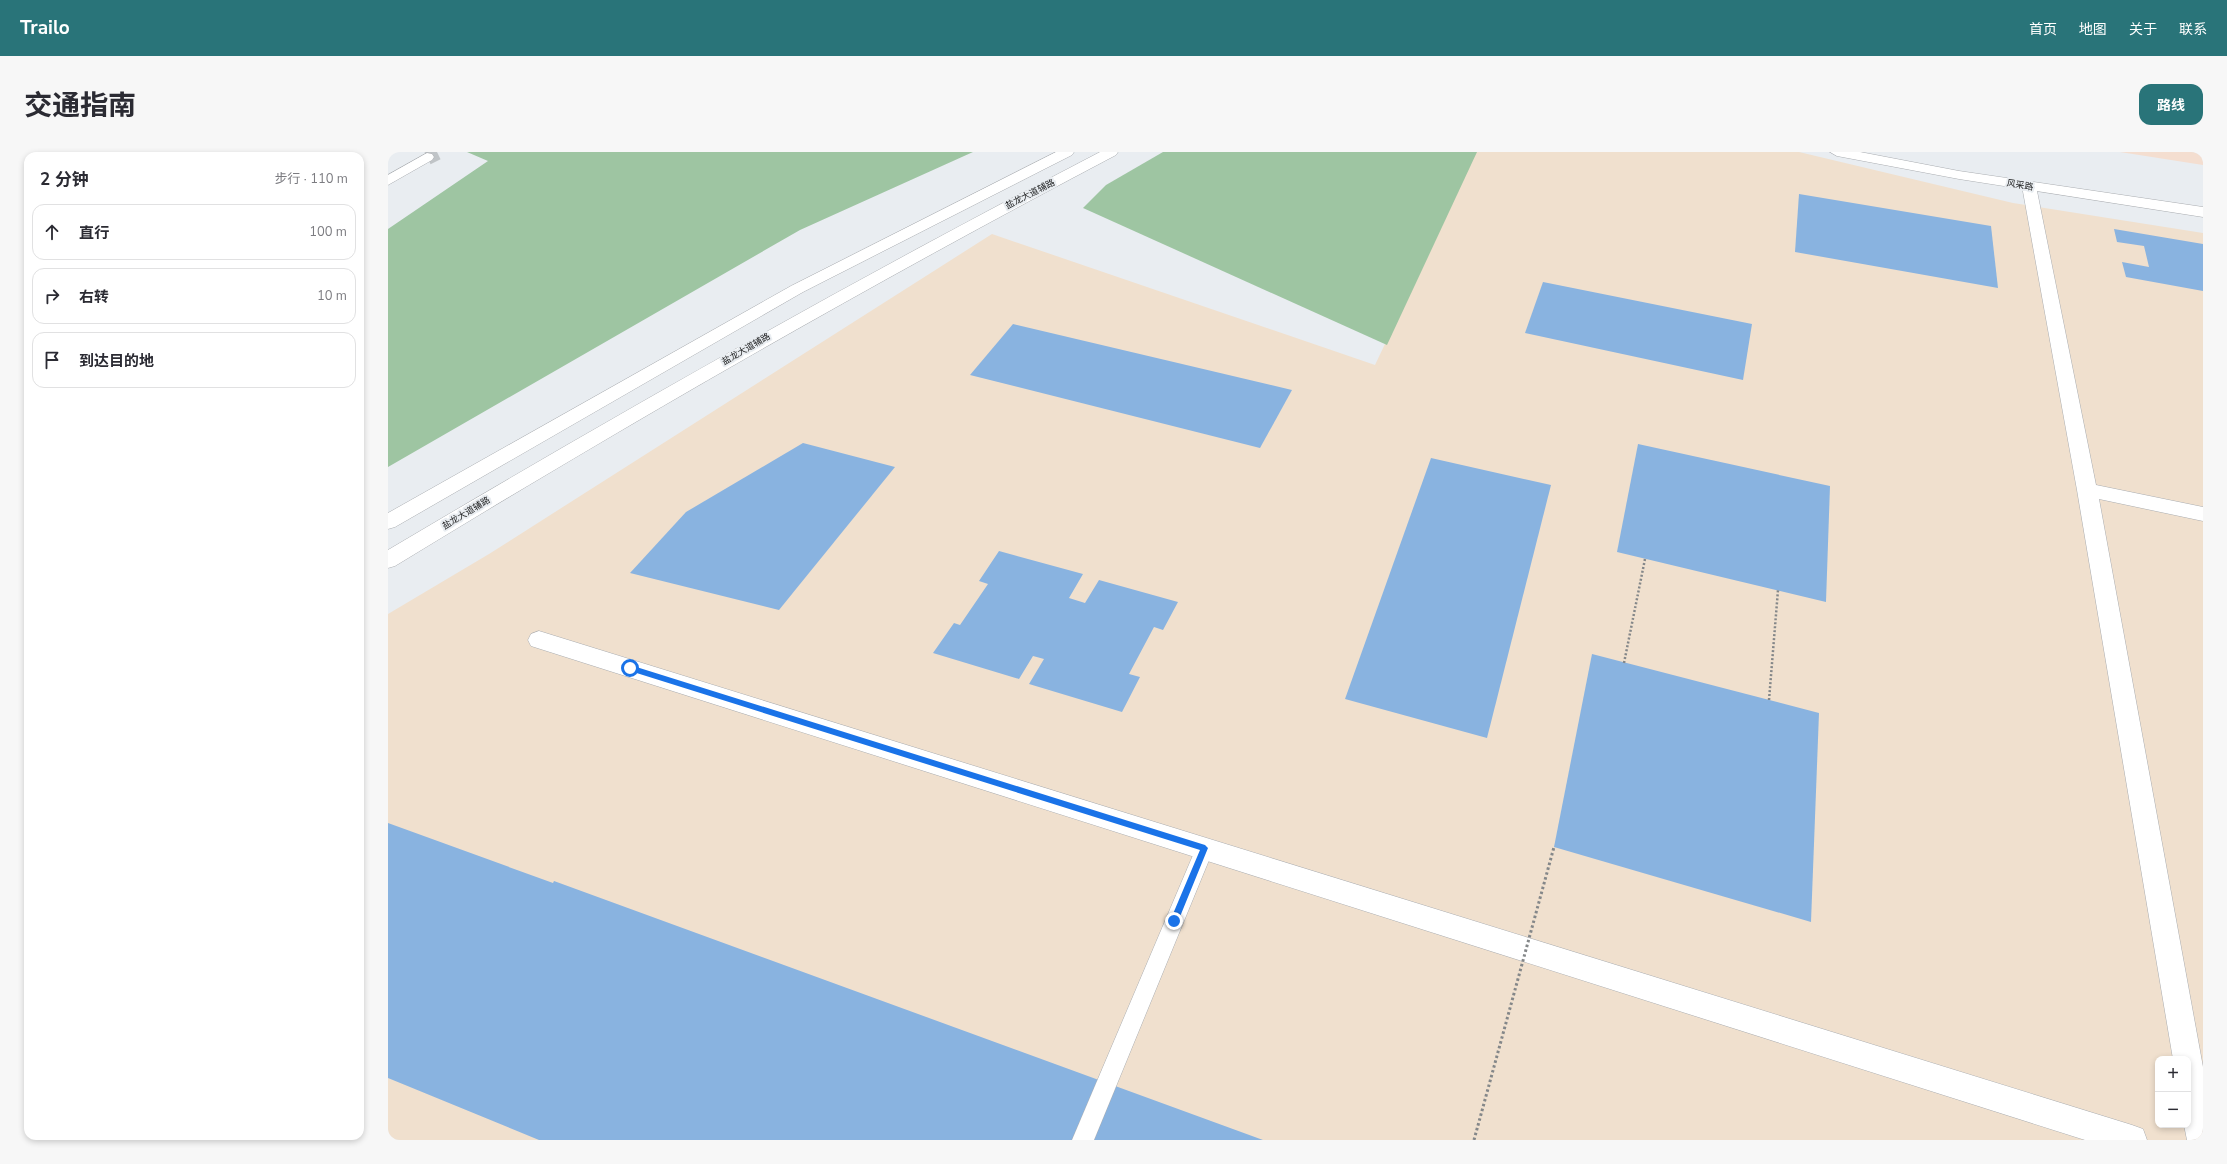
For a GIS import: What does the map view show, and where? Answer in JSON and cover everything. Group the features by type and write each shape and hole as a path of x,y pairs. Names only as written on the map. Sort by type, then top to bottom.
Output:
{"main road":[{"name":"盐龙大道辅路","path":"388,522 797,289 1067,152"},
{"name":"盐龙大道辅路","path":"388,560 551,461 801,318 995,212 1111,152"},
{"name":"风采路","path":"1837,152 1952,174 2203,212"},
{"path":"1910,152 1950,159"},
{"path":"388,181 427,157"},
{"path":"2029,186 2087,490 2186,1056"},
{"path":"2087,490 2203,514"},
{"path":"539,640 2132,1140"},
{"path":"2191,1080 2202,1140"}],"lane":[{"path":"1083,1140 1205,848"}],"path":[{"path":"1624,663 1644,559"},
{"path":"1769,700 1778,590"},
{"path":"1474,1140 1554,846"}],"shaded area":[{"path":"1476,152 1799,152 2013,203 2203,233 2203,1140 388,1140 388,614 489,554 992,234 1375,365"},
{"path":"2120,152 2203,152 2203,165"}],"green space":[{"path":"467,152 973,152 800,230 388,467 388,229 488,161"},
{"path":"1163,152 1477,152 1387,345 1083,208 1106,185"}],"building":[{"path":"1799,194 1991,226 1998,288 1795,252"},
{"path":"2114,229 2203,244 2203,291 2126,277 2122,262 2149,267 2144,246 2117,242"},
{"path":"1543,282 1752,324 1743,380 1525,333"},
{"path":"1013,324 1292,390 1260,448 970,375"},
{"path":"803,443 895,467 779,610 630,573 686,512"},
{"path":"1638,444 1830,486 1826,602 1617,552"},
{"path":"1431,458 1551,485 1487,738 1345,699"},
{"path":"999,551 1083,574 1069,598 1085,603 1099,580 1178,602 1163,630 1154,627 1129,674 1140,677 1122,712 1029,684 1044,659 1033,656 1019,679 933,653 954,623 960,625 988,584 979,581"},
{"path":"1592,654 1819,713 1811,922 1554,847"},
{"path":"388,823 553,883 554,881 1263,1140 539,1140 388,1078"}],"tunnel":[{"path":"427,157 437,152"}],"route":[{"path":"630,668 1205,848 1174,921"}]}
